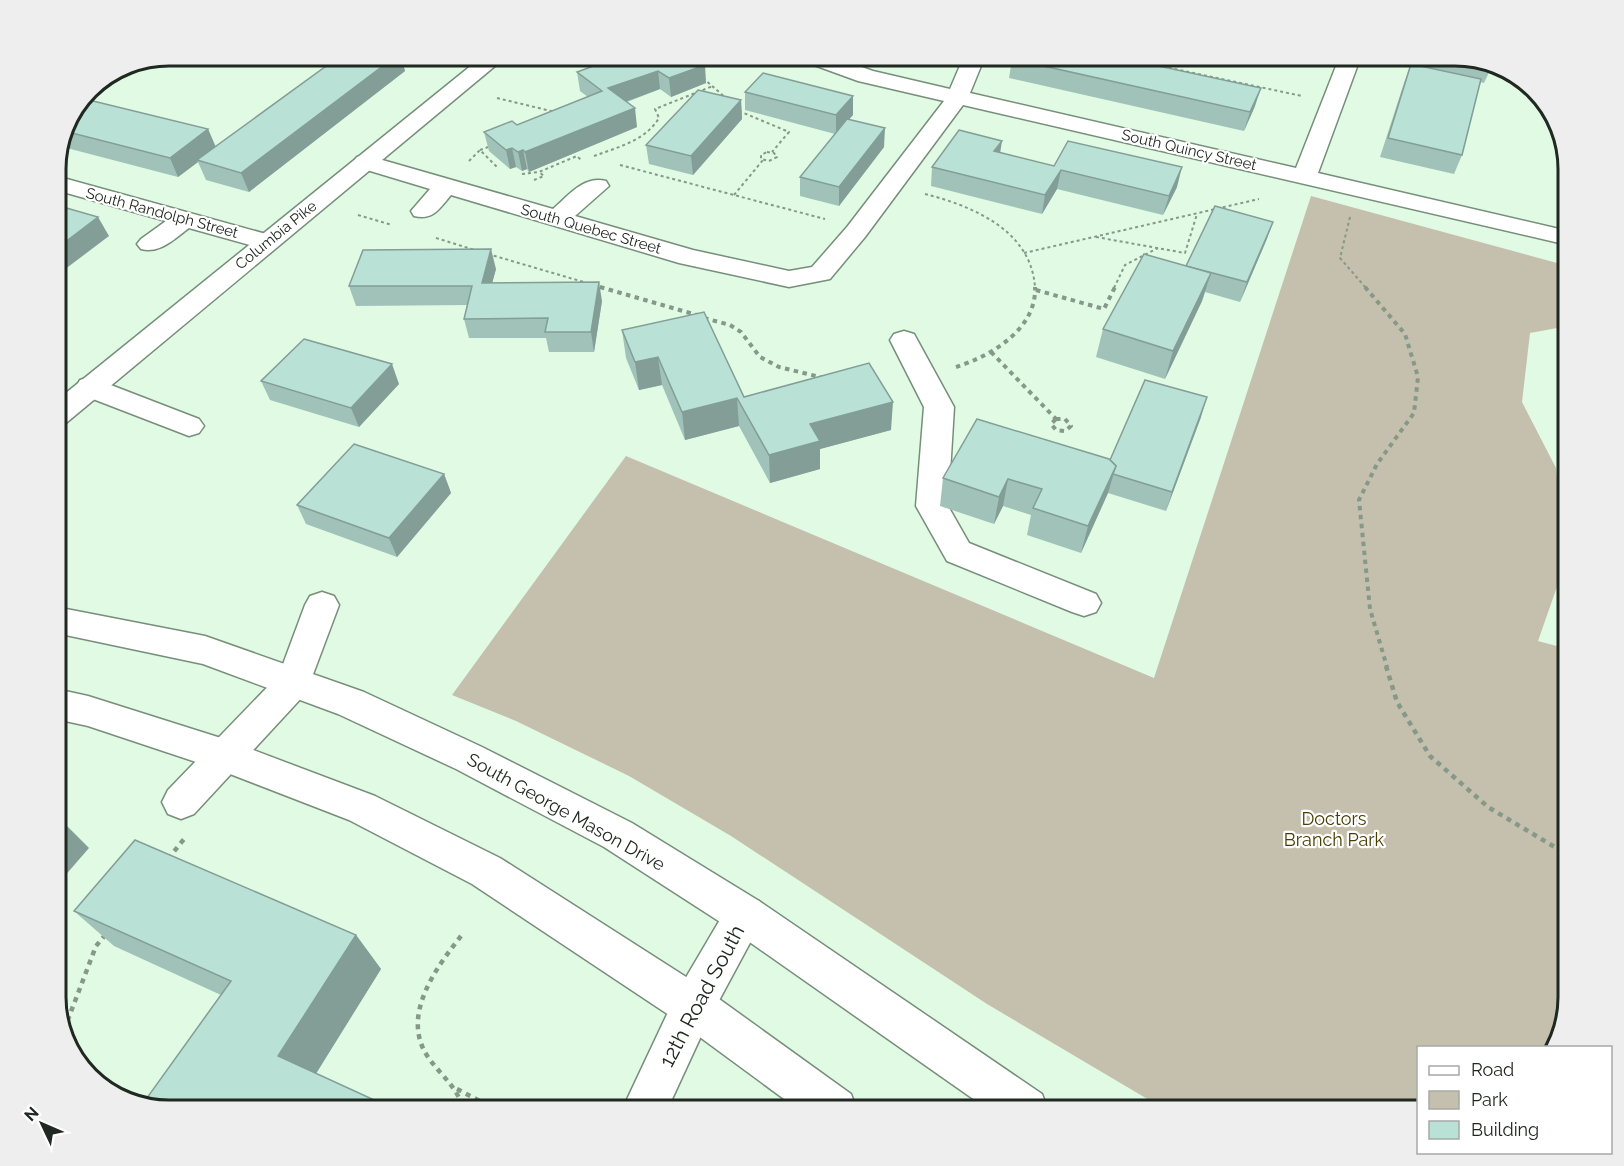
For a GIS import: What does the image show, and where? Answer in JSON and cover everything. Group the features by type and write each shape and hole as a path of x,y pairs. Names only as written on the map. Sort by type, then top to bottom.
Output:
{"main road":[{"name":"Columbia Pike","path":"66,407 484,66"},
{"name":"South Quincy Street","path":"838,66 866,76 1558,235"},
{"path":"901,215 873,210 958,97 970,66"},
{"path":"1305,177 1347,66"},
{"name":"South Quebec Street","path":"365,162 688,257 789,279 821,273 873,210"},
{"name":"South Randolph Street","path":"66,186 268,242"},
{"path":"423,211 446,186"},
{"path":"557,219 597,186"},
{"path":"150,244 185,219"},
{"path":"904,340 939,407 932,506 958,552 1084,603"},
{"path":"90,387 189,426"},
{"path":"181,802 294,683 322,605"},
{"name":"South George Mason Drive","path":"66,622 205,650 351,703 479,764 618,836 745,915 1012,1100"},
{"path":"66,706 88,711 224,755 362,808 486,871 693,1006 821,1100"},
{"name":"12th Road South","path":"649,1100 693,1006 745,915"}],"path":[{"path":"1159,66 1302,96"},
{"path":"695,72 727,100"},
{"path":"602,160 591,157 641,136 655,127 659,118 655,109 713,86"},
{"path":"497,98 551,111 551,117"},
{"path":"734,107 742,114 789,132 772,152 761,155 763,160"},
{"path":"462,168 480,150 500,142"},
{"path":"480,150 487,159 504,171"},
{"path":"734,195 763,160 776,158 777,156 772,152"},
{"path":"518,174 539,172 577,156 582,160"},
{"path":"613,163 823,219 830,218"},
{"path":"530,182 544,176 539,172"},
{"path":"1024,253 1262,198"},
{"path":"1353,207 1342,239 1340,258 1405,334 1418,377 1414,413 1377,464 1359,500 1370,609 1397,702 1430,756 1488,807 1558,848"},
{"path":"1095,237 1185,253 1197,213"},
{"path":"1036,290 1104,309 1125,265 1158,248"},
{"path":"991,352 1056,419 1065,419 1071,426 1065,431 1056,430 1052,424 1056,419"},
{"path":"163,865 185,838"},
{"path":"68,1017 96,946 111,928"},
{"path":"460,1100 456,1089 426,1053 417,1026 424,993 442,960 461,936"},
{"path":"456,1089 477,1100"}],"green space":[{"name":"Doctors Branch Park","path":"1311,196 1558,263 1558,328 1530,333 1522,402 1556,468 1558,487 1558,584 1538,641 1558,646 1558,997 1556,1017 1553,1030 1545,1046 1417,1046 1417,1100 1149,1100 987,1004 731,836 629,776 516,721 452,695 626,456 1154,678"}],"building":[{"path":"326,66 383,66 241,173 197,160"},
{"path":"594,66 702,66 669,78 658,71 608,88 635,108 525,152 523,150 518,152 512,148 506,150 484,132 512,121 517,125 602,91 577,72"},
{"path":"1043,66 1159,66 1261,88 1250,112"},
{"path":"1410,66 1420,66 1481,79 1462,155 1388,138"},
{"path":"763,73 853,96 836,115 745,92"},
{"path":"698,90 741,100 691,156 646,145"},
{"path":"93,101 208,129 170,158 74,133"},
{"path":"847,119 885,128 839,187 800,177"},
{"path":"959,130 1002,141 994,151 1054,166 1068,141 1182,167 1169,196 1061,170 1045,195 932,167"},
{"path":"1215,206 1273,222 1247,282 1186,266"},
{"path":"66,208 98,217 66,241"},
{"path":"491,249 482,283 599,282 591,332 545,332 548,318 464,319 472,286 349,286 363,250"},
{"path":"1144,254 1211,273 1173,351 1103,329"},
{"path":"704,312 744,397 869,363 893,402 810,424 820,441 769,455 737,398 682,412 658,357 635,362 622,330"},
{"path":"304,339 392,364 351,408 261,381"},
{"path":"1145,380 1207,397 1172,492 1113,474 1116,466 1110,460"},
{"path":"977,419 1109,459 1116,466 1088,526 1033,508 1042,489 1008,479 999,497 943,478"},
{"path":"354,444 444,474 389,538 297,505"},
{"path":"135,840 356,935 278,1056 374,1100 169,1100 147,1098 231,981 74,911"}]}
